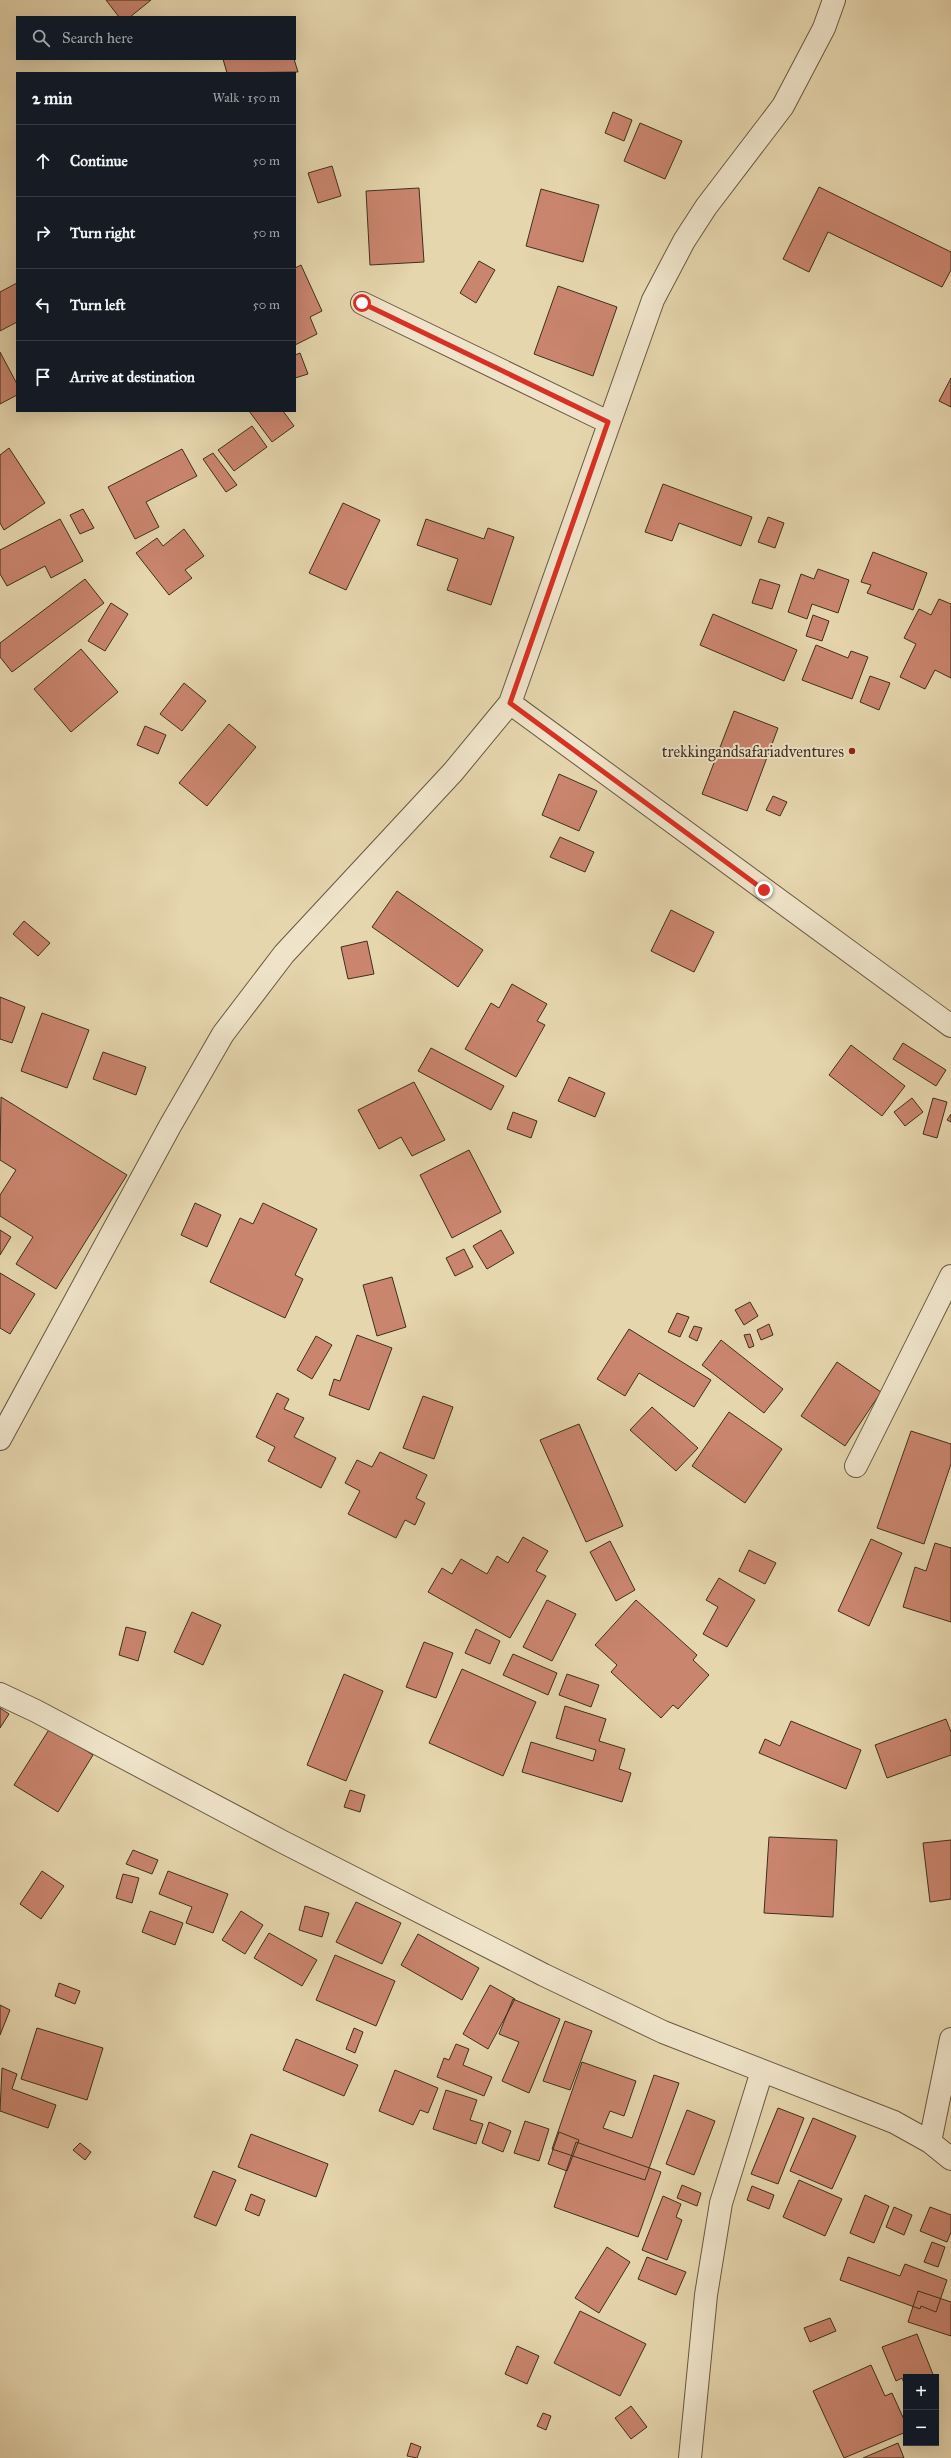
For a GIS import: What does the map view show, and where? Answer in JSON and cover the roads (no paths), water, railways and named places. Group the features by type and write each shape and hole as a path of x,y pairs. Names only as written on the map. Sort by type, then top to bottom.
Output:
{"street":[{"path":"0,1439 170,1126 223,1034 284,954 453,772 510,703 643,324 669,267 706,207 783,106 824,28 834,0"},
{"path":"362,303 608,422"},
{"path":"510,703 951,1026"},
{"path":"856,1466 951,1276"},
{"path":"0,1694 36,1711 282,1842 544,1974 663,2032 894,2122 930,2142 951,2159"},
{"path":"930,2142 951,2039"},
{"path":"690,2458 706,2295 721,2203 762,2071"}],"place":[{"name":"trekkingandsafariadventures","path":"852,751"}]}
